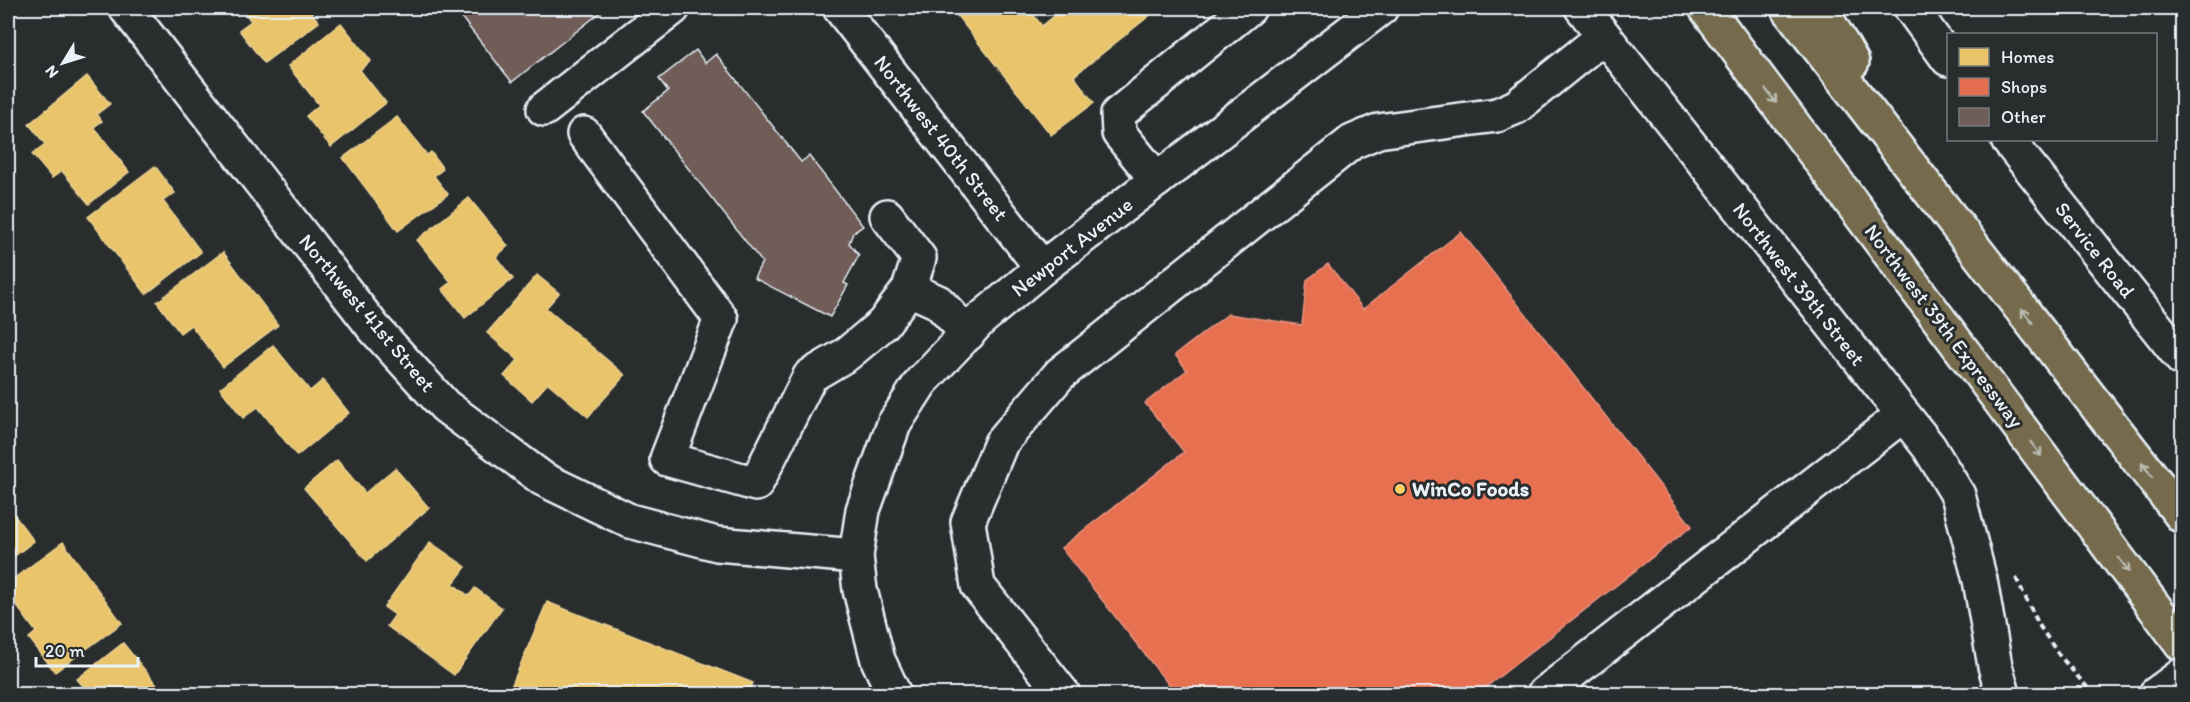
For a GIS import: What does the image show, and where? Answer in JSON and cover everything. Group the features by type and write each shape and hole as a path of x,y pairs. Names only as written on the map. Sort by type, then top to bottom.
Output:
{"highway":[{"path":"1696,8 1736,49"},
{"name":"Northwest 39th Expressway","path":"1706,8 2182,644"},
{"path":"1788,8 2182,516"},
{"path":"1820,8 1917,175"}],"street":[{"name":"Northwest 41st Street","path":"126,8 373,327 445,406 543,479 630,521 717,544 856,556"},
{"path":"544,109 673,8"},
{"name":"Northwest 40th Street","path":"840,8 1042,268"},
{"path":"1157,180 1119,133 1118,114 1249,8"},
{"name":"Newport Avenue","path":"856,556 863,510 894,424 921,382 981,319 1042,268 1381,8"},
{"name":"Northwest 39th Street","path":"1582,8 1929,447 1958,495 1980,580 1995,666 2003,694"},
{"path":"1911,8 1947,58"},
{"path":"1063,694 978,586 968,522 1001,443 1060,374 1352,142 1377,131 1497,115 1516,107 1604,36"},
{"path":"584,134 721,319 667,459 756,484 810,376 847,354 883,324 909,289 919,258 887,216"},
{"name":"Service Road","path":"2009,141 2182,359"},
{"path":"909,289 938,302 968,334"},
{"path":"1544,694 1903,415"},
{"path":"856,556 861,590 878,660 894,694"},
{"path":"2156,694 2182,675"}],"path":[{"path":"2084,684 2093,694"}],"building: Homes":[{"path":"241,8 308,8 319,22 264,63 239,30 251,21"},
{"path":"951,8 1028,8 1042,26 1064,8 1159,8 1074,76 1094,103 1051,135"},
{"path":"341,23 371,61 360,70 386,103 331,147 306,116 319,105 288,66"},
{"path":"87,76 110,104 97,114 102,121 94,127 129,172 89,204 62,171 52,178 32,154 45,144 29,124"},
{"path":"397,117 427,155 431,152 443,169 434,176 448,194 398,231 343,158"},
{"path":"155,166 175,193 163,201 201,252 146,294 88,217"},
{"path":"469,198 508,246 496,257 513,279 465,318 442,289 451,282 417,240"},
{"path":"223,252 278,325 223,367 191,325 180,333 157,302"},
{"path":"537,275 559,293 546,308 625,375 588,417 548,383 532,401 504,376 518,360 487,333"},
{"path":"273,345 310,391 323,380 349,413 297,456 258,407 243,418 220,388"},
{"path":"337,460 365,493 395,468 429,508 367,561 304,488"},
{"path":"8,507 34,541 8,561"},
{"path":"63,542 122,623 55,672 29,638 36,632 8,594 8,583"},
{"path":"430,542 466,567 453,584 469,596 475,588 502,608 454,675 387,626 395,615 384,607"},
{"path":"547,602 753,683 749,694 508,694"},
{"path":"123,643 164,694 90,694 77,679"}],"building: Shops":[{"name":"WinCo Foods","path":"1461,232 1692,526 1477,694 1176,694 1061,548 1184,452 1145,403 1187,370 1175,355 1228,314 1302,325 1307,280 1328,264 1363,309"}],"building: Other":[{"path":"454,8 606,8 512,82"},
{"path":"696,50 705,63 716,54 801,162 809,156 863,226 853,233 849,243 859,255 844,283 848,285 830,317 754,278 762,262 643,111 668,91 659,79"}],"place":[{"name":"WinCo Foods","path":"1400,489"}]}
